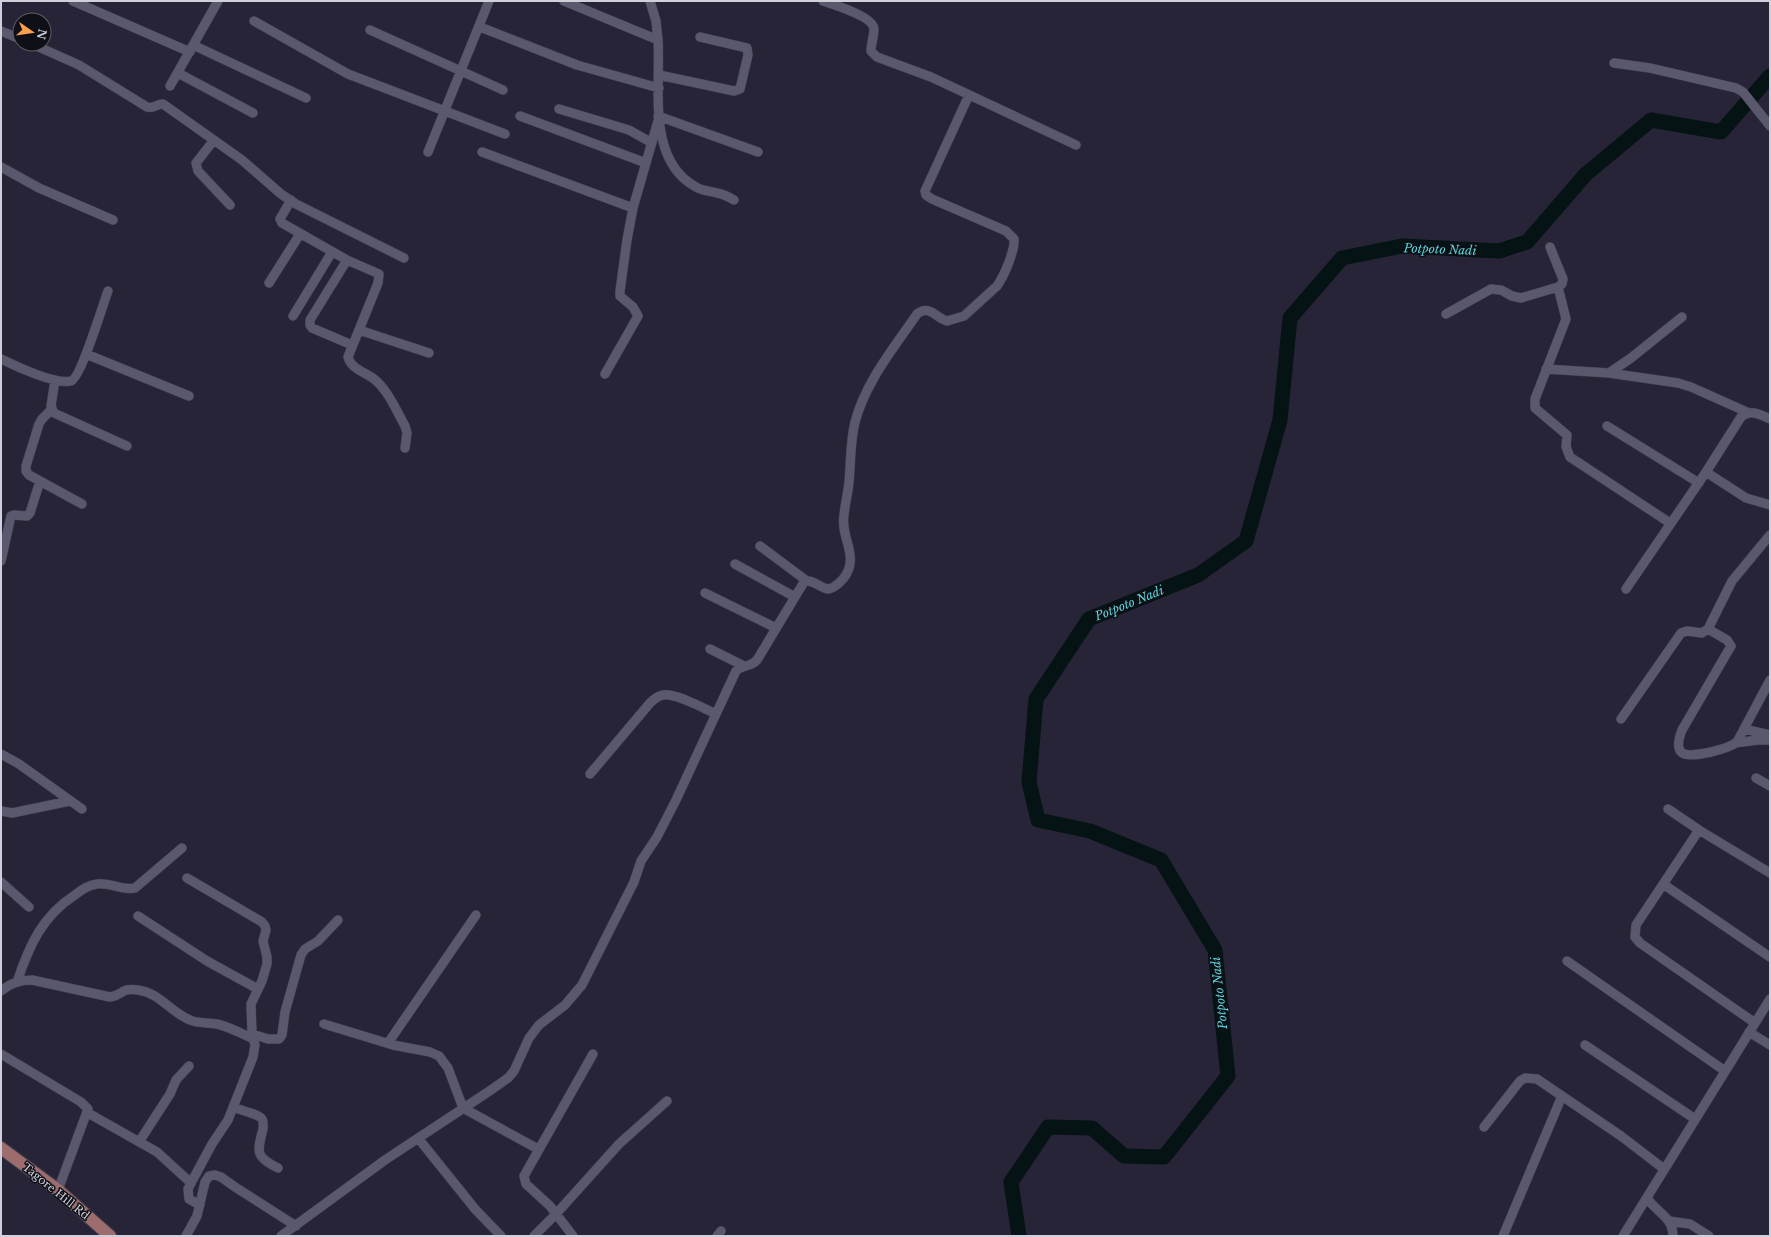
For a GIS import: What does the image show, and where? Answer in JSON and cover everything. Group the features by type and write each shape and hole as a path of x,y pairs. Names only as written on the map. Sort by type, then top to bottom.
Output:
{"main road":[{"name":"Tagore Hill Rd","path":"1,1148 58,1190 110,1236"}],"street":[{"path":"73,1 192,48 306,98"},
{"path":"170,86 218,1"},
{"path":"428,152 480,27 489,1"},
{"path":"564,1 658,40"},
{"path":"605,374 638,316 633,307 620,296 620,291 633,208 658,119 658,40 656,21 650,1"},
{"path":"824,1 855,13 871,23 874,30 871,46 873,54 931,77 1076,145"},
{"path":"254,21 342,72 505,134"},
{"path":"480,27 577,64 658,88"},
{"path":"370,30 502,90"},
{"path":"1,31 12,36"},
{"path":"659,75 734,91 740,89 748,55 747,48 700,37"},
{"path":"50,52 79,65 147,107 163,104 242,160 281,194 404,258"},
{"path":"1614,63 1650,68 1729,86 1743,92 1770,126"},
{"path":"178,73 253,113"},
{"path":"760,546 807,581 824,589 832,588 848,573 851,556 843,522 849,480 851,443 855,422 868,387 917,314 921,311 927,310 947,321 964,316 1001,281 1013,249 1014,238 1006,232 932,200 926,195 925,191 969,95"},
{"path":"559,109 624,128 652,143"},
{"path":"520,116 646,163"},
{"path":"658,119 758,152"},
{"path":"658,119 668,157 672,165 698,188 720,193 734,200"},
{"path":"214,140 196,163 196,167 230,205"},
{"path":"482,152 633,208"},
{"path":"1,167 39,188 112,220"},
{"path":"291,200 280,221 332,252 379,274 359,330 349,352 349,362 380,384 405,426 407,433 405,448"},
{"path":"269,283 300,234"},
{"path":"1446,314 1491,289 1501,290 1512,296 1521,298 1558,287 1562,284 1563,279 1550,247"},
{"path":"293,316 332,252"},
{"path":"347,260 310,320 310,325 312,328 352,345"},
{"path":"1558,287 1566,319 1546,369 1534,405 1537,411 1567,435 1566,447 1570,457 1670,523"},
{"path":"1,359 24,370 56,380 73,380 79,373 108,291"},
{"path":"1609,373 1631,358 1682,317"},
{"path":"359,330 429,353"},
{"path":"86,354 189,396"},
{"path":"1546,369 1609,373 1678,382 1692,386 1747,412 1752,412 1770,419"},
{"path":"56,380 52,409 42,419 26,466 26,471 29,475 82,504"},
{"path":"52,409 59,416 127,446"},
{"path":"1626,589 1699,483 1741,417 1747,412"},
{"path":"1607,426 1699,483"},
{"path":"1706,472 1746,498 1770,505"},
{"path":"1,561 11,516 14,514 27,516 30,513 40,481"},
{"path":"1621,719 1681,633 1687,631 1702,633 1708,629 1732,581 1770,536"},
{"path":"735,564 794,597"},
{"path":"281,1236 300,1224 385,1160 508,1078 518,1064 529,1038 539,1025 565,1005 582,985 634,882 638,867 657,837 676,800 738,668 753,664 757,660 794,597 804,582 807,581"},
{"path":"705,593 776,628"},
{"path":"1708,629 1727,640 1730,646 1682,730 1678,742 1678,748 1682,752 1693,756 1732,746 1744,729 1770,680"},
{"path":"710,649 744,666"},
{"path":"590,774 650,703 657,697 663,695 672,696 716,714"},
{"path":"1744,729 1770,735"},
{"path":"1735,743 1770,740"},
{"path":"1,754 19,764 82,809"},
{"path":"1756,778 1770,786"},
{"path":"1,811 12,813 70,800"},
{"path":"1668,809 1699,830 1770,873"},
{"path":"1699,830 1636,925 1635,937 1640,943 1755,1023"},
{"path":"17,982 29,947 35,937 49,918 68,899 88,886 95,884 106,884 130,889 135,888 182,848"},
{"path":"187,878 265,926 266,930 263,941 267,964 262,981 251,1004 253,1057 233,1108 188,1189 189,1199 200,1205"},
{"path":"1,882 29,907"},
{"path":"1663,884 1770,957"},
{"path":"388,1044 476,915"},
{"path":"138,916 207,961 258,989"},
{"path":"3,986 32,980 110,997 115,996 125,989 143,991 161,998 177,1012 190,1020 217,1024 253,1036 279,1039 282,1035 285,1012 301,955 305,949 318,941 338,920"},
{"path":"1567,961 1725,1071"},
{"path":"1623,1236 1770,999"},
{"path":"324,1024 388,1044 419,1049 439,1056 448,1068 463,1108 538,1149"},
{"path":"1749,1032 1770,1045"},
{"path":"1585,1045 1695,1119"},
{"path":"1,1054 81,1102 88,1109 88,1113 58,1190"},
{"path":"573,1236 556,1214 531,1190 524,1181 525,1171 593,1054"},
{"path":"139,1142 170,1094 176,1080 189,1066"},
{"path":"1484,1127 1520,1081 1525,1078 1537,1079 1621,1136 1664,1169"},
{"path":"1503,1236 1562,1096"},
{"path":"534,1236 556,1214 619,1144 667,1101"},
{"path":"233,1108 259,1116 263,1120 264,1125 259,1152 260,1157 278,1168"},
{"path":"88,1113 164,1158 191,1183"},
{"path":"418,1138 475,1209 502,1236"},
{"path":"186,1236 197,1216 205,1182 209,1176 214,1175 221,1177 243,1193 300,1224"},
{"path":"1647,1198 1669,1222 1672,1236"},
{"path":"1669,1222 1690,1224 1709,1236"}],"waterway":[{"name":"Potpoto Nadi","path":"1019,1236 1011,1182 1048,1127 1092,1128 1124,1156 1164,1157 1228,1076 1215,950 1161,860 1090,831 1038,820 1029,782 1036,699 1089,619 1198,575 1246,541 1280,420 1290,318 1342,258 1402,246 1499,251 1527,242 1586,174 1651,120 1721,132 1770,76"}]}
